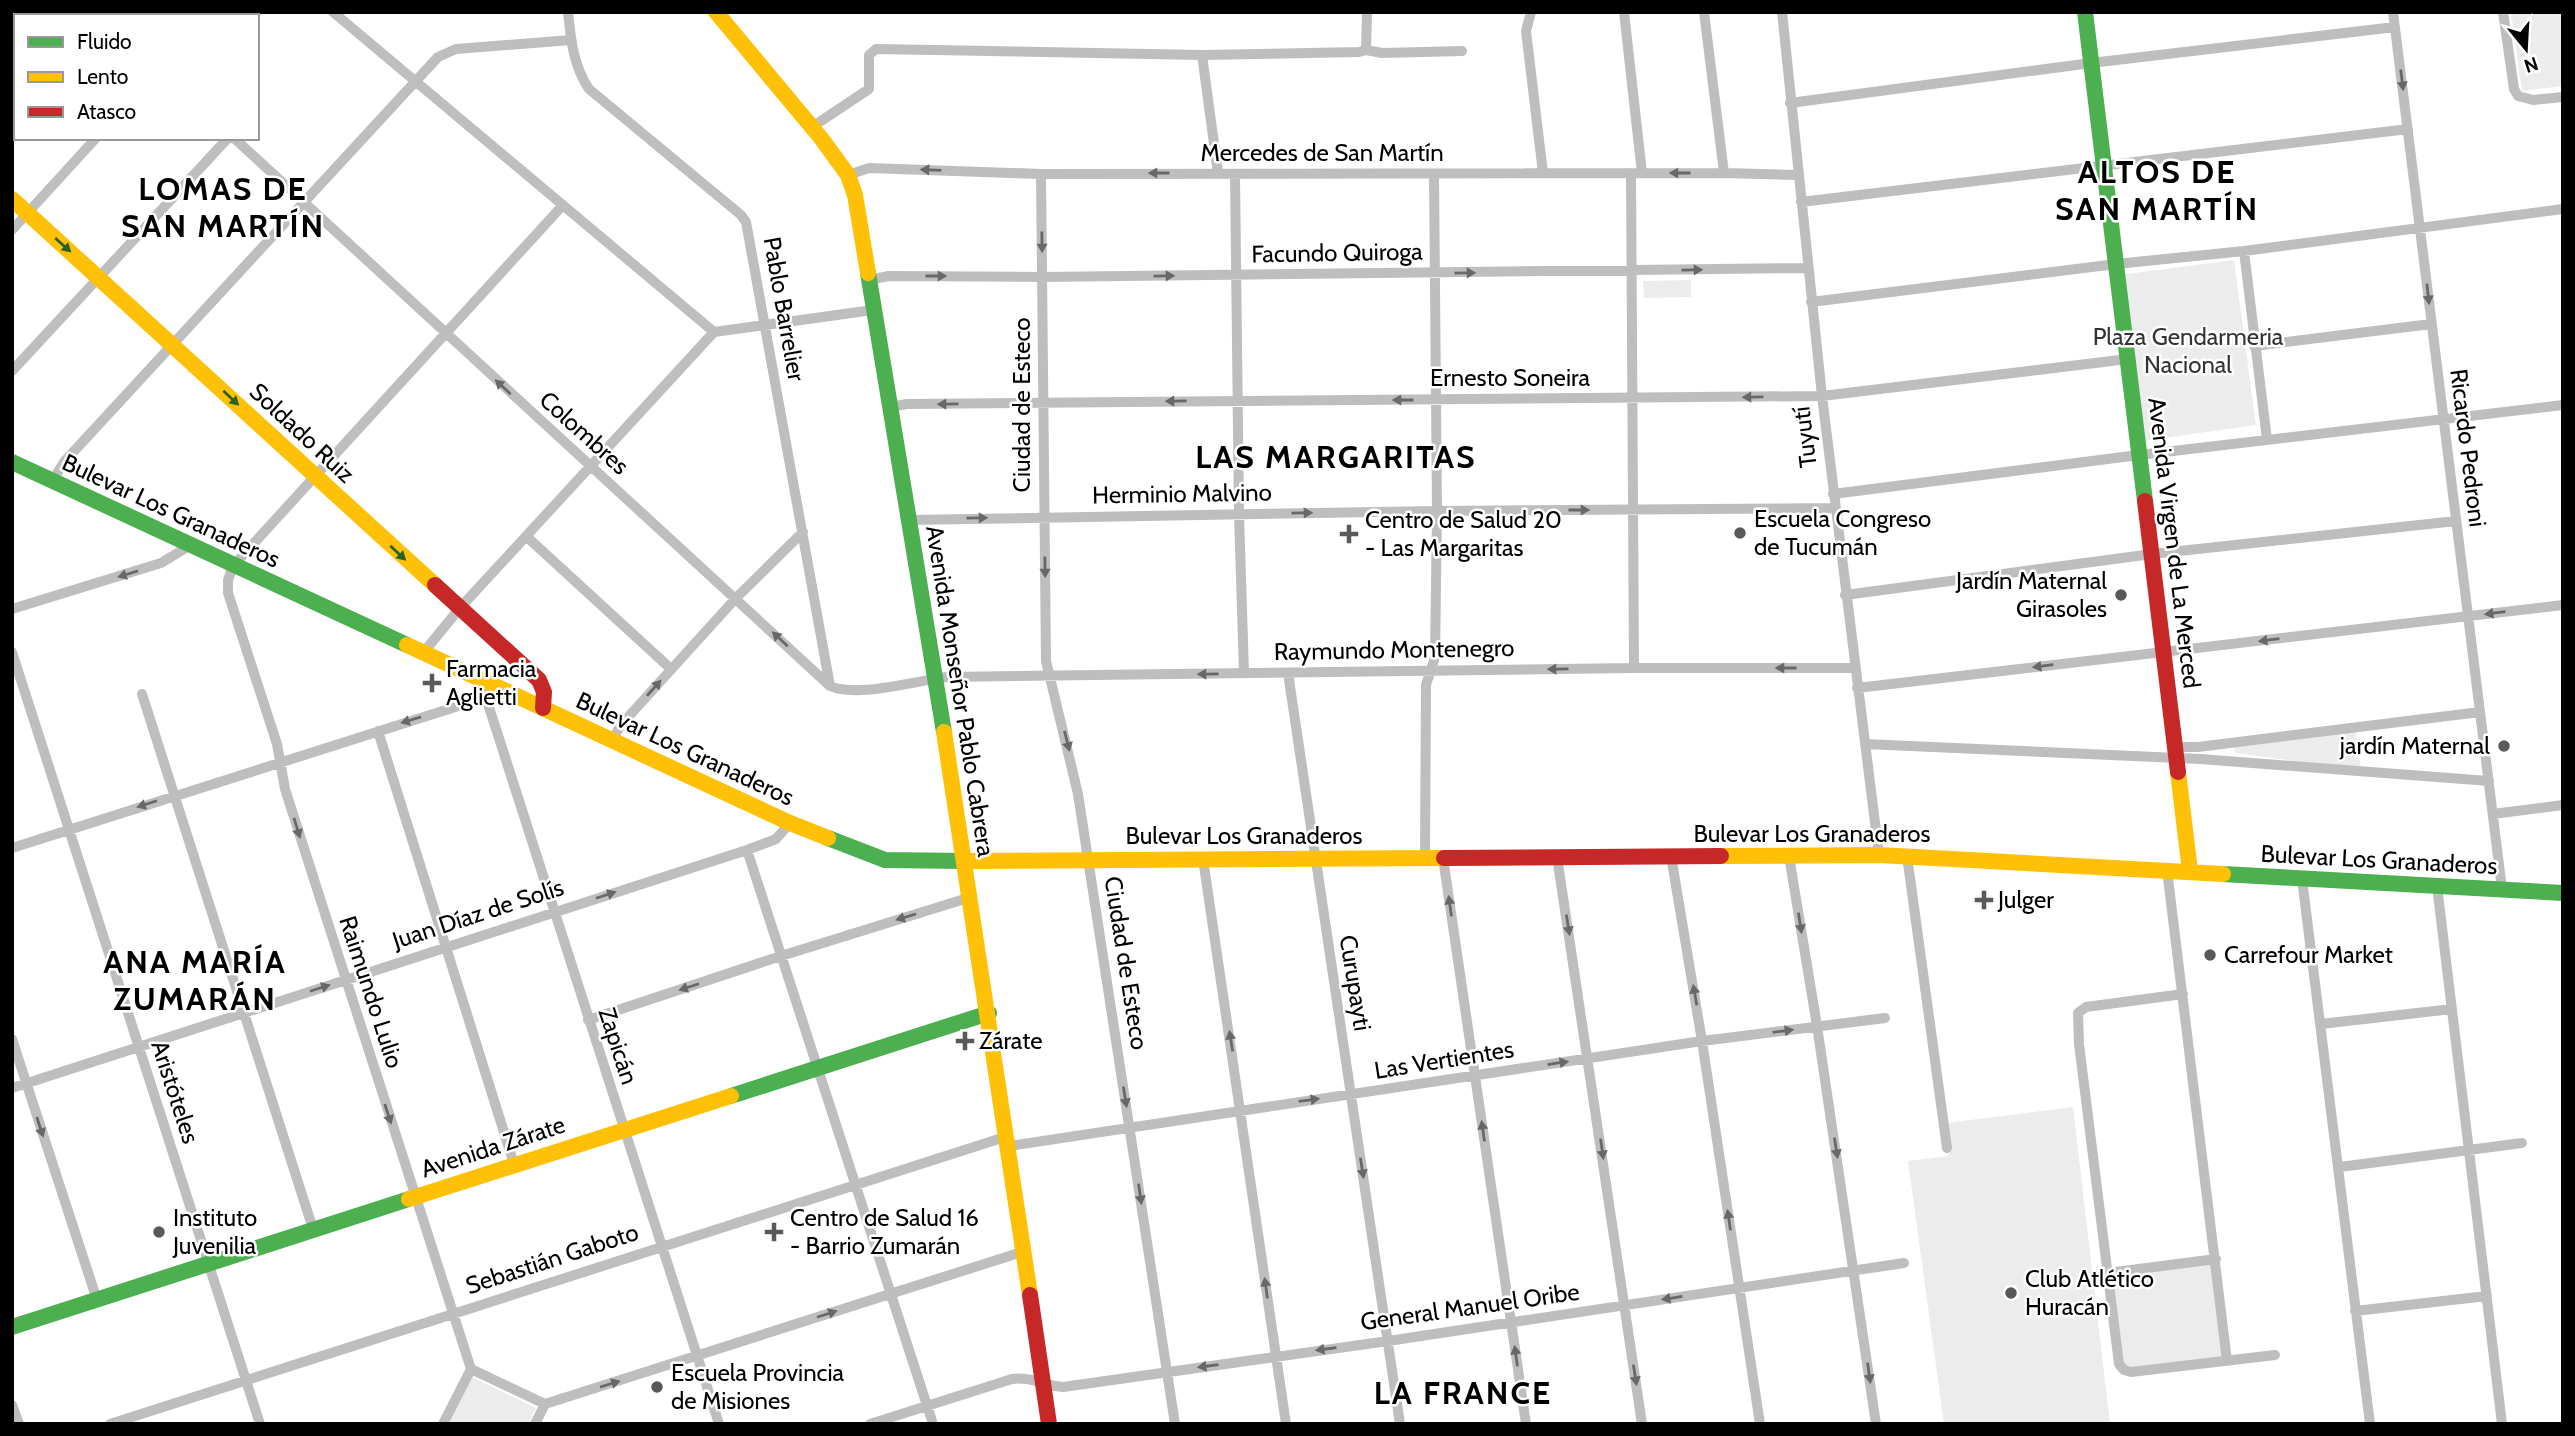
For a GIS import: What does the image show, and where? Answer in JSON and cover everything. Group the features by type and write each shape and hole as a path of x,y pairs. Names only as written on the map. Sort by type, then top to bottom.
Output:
{"main road":[{"name":"Avenida Monseñor Pablo Cabrera","path":"716,12 813,127 848,174 857,206 971,897 1049,1424"},
{"name":"Avenida Virgen de La Merced","path":"2085,12 2190,871"},
{"name":"Soldado Ruiz","path":"12,199 538,680 544,692 543,708"},
{"name":"Bulevar Los Granaderos","path":"12,462 480,680 491,692 543,708 790,823 885,860 1880,855 2563,893"},
{"name":"Avenida Zárate","path":"12,1327 989,1013"}],"street":[{"name":"Pablo Barrelier","path":"568,12 570,40 578,71 589,89 746,222 830,686"},
{"path":"1366,50 1367,12"},
{"path":"1531,12 1526,31 1543,173"},
{"path":"1624,12 1637,173 1632,271 1634,668"},
{"path":"1704,12 1724,173"},
{"name":"Tuyutí","path":"1782,12 1797,175 1833,494 1880,855"},
{"name":"Ricardo Pedroni","path":"2393,12 2502,889"},
{"path":"2503,12 2514,89 2518,96 2533,100 2563,97"},
{"path":"341,15 414,82 714,332"},
{"path":"1790,103 2091,63 2395,27"},
{"path":"53,480 64,462 172,343 438,57 446,51 570,40"},
{"path":"813,127 869,89 869,55 877,49 1202,55 1366,50 1382,53 1462,51"},
{"path":"1202,55 1218,173"},
{"path":"1801,202 2408,129"},
{"path":"12,230 94,140"},
{"path":"12,371 226,140"},
{"name":"Colombres","path":"236,140 830,686"},
{"name":"Mercedes de San Martín","path":"848,174 869,168 1041,174 1797,175"},
{"name":"Ciudad de Esteco","path":"1041,174 1046,661 1074,769 1175,1424"},
{"path":"1236,174 1237,400 1244,673"},
{"path":"1425,858 1426,685 1435,657 1437,511 1434,174"},
{"path":"233,566 563,205"},
{"path":"1811,302 2244,251 2563,209"},
{"path":"2244,251 2267,440"},
{"name":"Facundo Quiroga","path":"869,280 889,276 1042,277 1807,268"},
{"path":"423,653 459,609 714,332 873,310"},
{"path":"2255,346 2431,324"},
{"name":"Ernesto Soneira","path":"890,407 907,404 1043,402 1822,396 2128,359"},
{"path":"1833,494 2139,454 2563,405"},
{"name":"Herminio Malvino","path":"908,520 1437,511 1835,508"},
{"path":"1845,595 2152,554 2456,521"},
{"path":"612,741 620,726 671,669 736,598 803,532"},
{"path":"527,537 671,669"},
{"path":"12,609 162,563 189,546"},
{"name":"Raimundo Lulio","path":"233,566 228,580 228,593 277,744 285,789 471,1369"},
{"path":"1857,688 2563,605"},
{"name":"Aristóteles","path":"12,653 260,1424"},
{"name":"Raymundo Montenegro","path":"934,678 1432,670 1854,668"},
{"name":"Curupayti","path":"1288,673 1400,1424"},
{"path":"830,686 844,691 855,691 934,678"},
{"path":"12,848 491,692"},
{"name":"Zapicán","path":"491,692 554,912 719,1424"},
{"path":"142,694 313,1229"},
{"path":"2177,752 2198,747 2480,712"},
{"path":"377,731 514,1164"},
{"path":"1865,744 2177,752 2489,781"},
{"path":"2493,814 2563,805"},
{"name":"Juan Díaz de Solís","path":"12,1088 747,850 776,839 790,823"},
{"path":"747,850 933,1424"},
{"path":"1671,856 1760,1424"},
{"path":"1789,856 1876,1424"},
{"path":"1907,856 1947,1148"},
{"path":"1557,857 1643,1424"},
{"path":"1443,858 1526,1424"},
{"path":"1203,859 1286,1424"},
{"path":"2167,870 2227,1361"},
{"path":"2302,879 2370,1424"},
{"path":"2437,886 2502,1424"},
{"path":"588,1020 780,956 971,897"},
{"path":"2183,994 2087,1007 2078,1013 2079,1044 2119,1364 2132,1373 2275,1355"},
{"path":"2321,1024 2452,1009"},
{"name":"Las Vertientes","path":"1008,1141 1351,1095 1702,1041 1885,1018"},
{"path":"12,1038 96,1300"},
{"name":"Sebastián Gaboto","path":"110,1424 856,1183 1008,1141"},
{"path":"2340,1167 2522,1143"},
{"path":"443,1424 471,1369 545,1404 1025,1251"},
{"path":"2108,1273 2216,1259"},
{"name":"General Manuel Oribe","path":"870,1424 1012,1379 1028,1378 1042,1385 1063,1387 1904,1263"},
{"path":"2355,1311 2487,1296"},
{"path":"535,1424 545,1404"},
{"path":"12,1405 19,1424"}],"green space":[{"path":"2511,12 2563,12 2563,86 2522,91"},
{"name":"Plaza Gendarmeria Nacional","path":"2234,260 2256,425 2143,441 2120,275"},
{"path":"1691,280 1691,297 1644,298 1643,281"},
{"path":"2356,731 2361,770 2236,753 2234,748 2236,744"},
{"name":"Club Atlético Huracán","path":"2073,1107 2110,1424 1944,1424 1908,1161 1949,1156 1946,1123"},
{"path":"2216,1259 2228,1360 2124,1370 2108,1273"},
{"path":"472,1377 536,1408 528,1424 449,1424"}],"traffic: fast":[{"path":"2085,12 2145,501"},
{"path":"868,273 944,732"},
{"path":"12,462 407,645"},
{"path":"828,838 885,860 965,861"},
{"path":"2223,874 2563,893"},
{"path":"731,1096 989,1013"},
{"path":"12,1327 409,1199"}],"traffic: slow":[{"path":"716,12 821,138 848,175 855,195 868,273"},
{"path":"12,199 435,585"},
{"path":"407,645 790,823 828,838"},
{"path":"944,732 1030,1295"},
{"path":"2178,772 2190,871"},
{"path":"1721,856 1879,855 2223,874"},
{"path":"965,861 1444,858"},
{"path":"409,1199 731,1096"}],"traffic: jam":[{"path":"2145,501 2178,772"},
{"path":"435,585 539,680 544,692 543,708"},
{"path":"1444,858 1721,856"},
{"path":"1030,1295 1049,1424"}],"place":[{"name":"Escuela Congreso de Tucumán","path":"1740,533"},
{"name":"Centro de Salud 20 - Las Margaritas","path":"1349,534"},
{"name":"Jardín Maternal Girasoles","path":"2121,595"},
{"name":"Farmacia Aglietti","path":"432,683"},
{"name":"jardín Maternal","path":"2504,746"},
{"name":"Julger","path":"1984,900"},
{"name":"Carrefour Market","path":"2210,955"},
{"name":"Zárate","path":"965,1041"},
{"name":"Instituto Juvenilia","path":"159,1232"},
{"name":"Centro de Salud 16 - Barrio Zumarán","path":"774,1232"},
{"name":"Club Atlético Huracán","path":"2011,1293"},
{"name":"Escuela Provincia de Misiones","path":"657,1387"}],"district":[{"name":"ALTOS DE SAN MARTÍN","path":"2157,190"},
{"name":"LOMAS DE SAN MARTÍN","path":"223,208"},
{"name":"LAS MARGARITAS","path":"1336,457"},
{"name":"ANA MARÍA ZUMARÁN","path":"195,980"},
{"name":"LA FRANCE","path":"1463,1393"}]}
